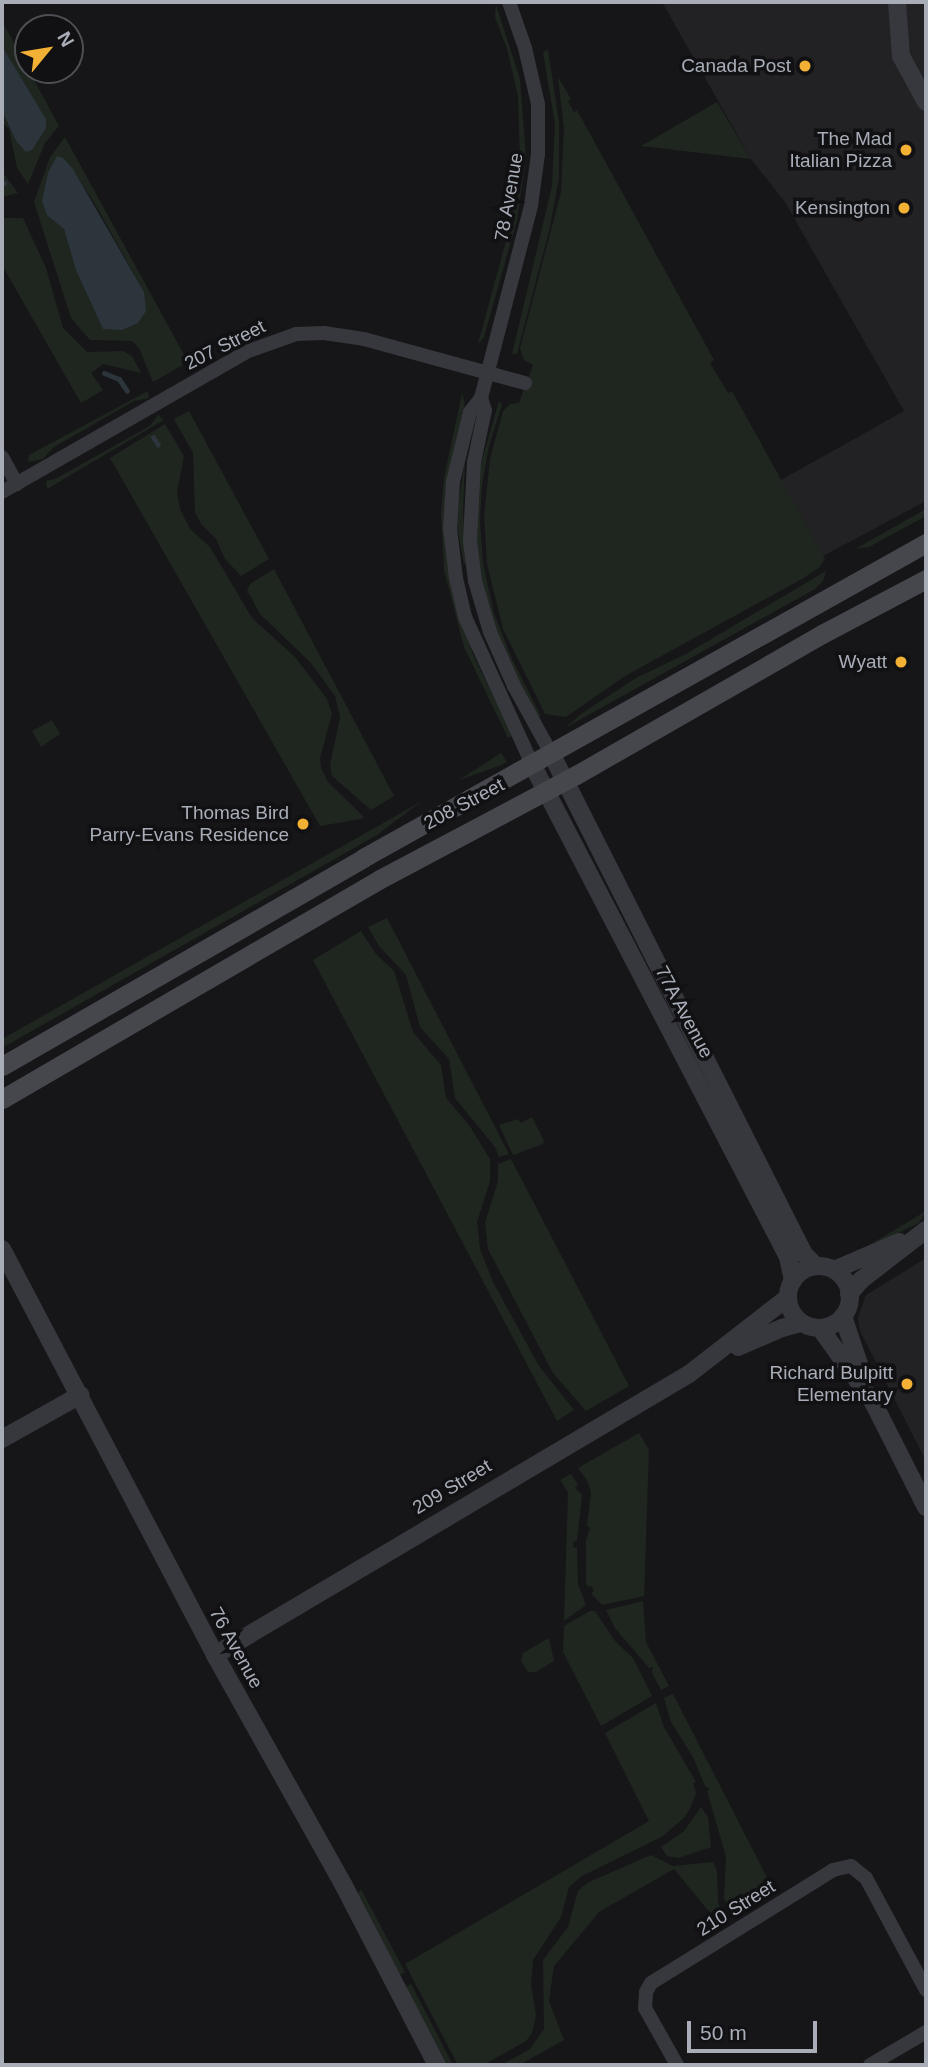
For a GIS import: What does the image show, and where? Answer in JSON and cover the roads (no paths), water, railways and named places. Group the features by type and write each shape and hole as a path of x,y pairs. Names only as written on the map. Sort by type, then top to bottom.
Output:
{"main road":[{"name":"208 Street","path":"2,1066 363,858 533,766 926,543"},
{"name":"208 Street","path":"2,1099 380,879 565,782 822,634 926,579"}],"street":[{"name":"78 Avenue","path":"509,2 525,48 538,104 538,154 531,206 488,373 481,398 470,412 453,482 450,528 456,578 470,629 533,766"},
{"path":"897,2 901,56 926,102"},
{"name":"207 Street","path":"2,492 246,352 296,334 324,333 364,339 525,383"},
{"name":"78 Avenue","path":"481,398 484,418 474,462 470,502 475,581 500,658 552,755"},
{"path":"2,457 17,484"},
{"name":"77A Avenue","path":"552,755 804,1254 825,1268"},
{"name":"77A Avenue","path":"533,766 788,1257 793,1280"},
{"path":"926,1230 861,1280 849,1294 843,1316 837,1322 820,1328 801,1323 789,1308 788,1298 793,1280 799,1273 825,1268 926,1230"},
{"name":"76 Avenue","path":"2,1249 215,1655 344,1884 437,2065"},
{"path":"825,1268 842,1276 849,1294"},
{"name":"209 Street","path":"713,1359 788,1298"},
{"path":"843,1316 873,1402 926,1507"},
{"name":"209 Street","path":"215,1655 713,1359 782,1328 801,1323"},
{"path":"820,1328 873,1402"},
{"path":"2,1439 80,1395"},
{"name":"210 Street","path":"677,2065 648,2016 646,1992 657,1979 833,1870 851,1866 866,1878 926,1990"},
{"path":"870,2065 926,2032"}],"waterway":[{"path":"104,373 119,379 127,391"},
{"path":"153,437 158,445"}],"place":[{"name":"Canada Post","path":"805,66"},
{"name":"The Mad Italian Pizza","path":"906,150"},
{"name":"Kensington","path":"904,208"},
{"name":"Wyatt","path":"901,662"},
{"name":"Thomas Bird Parry-Evans Residence","path":"303,824"},
{"name":"Richard Bulpitt Elementary","path":"907,1384"}]}
